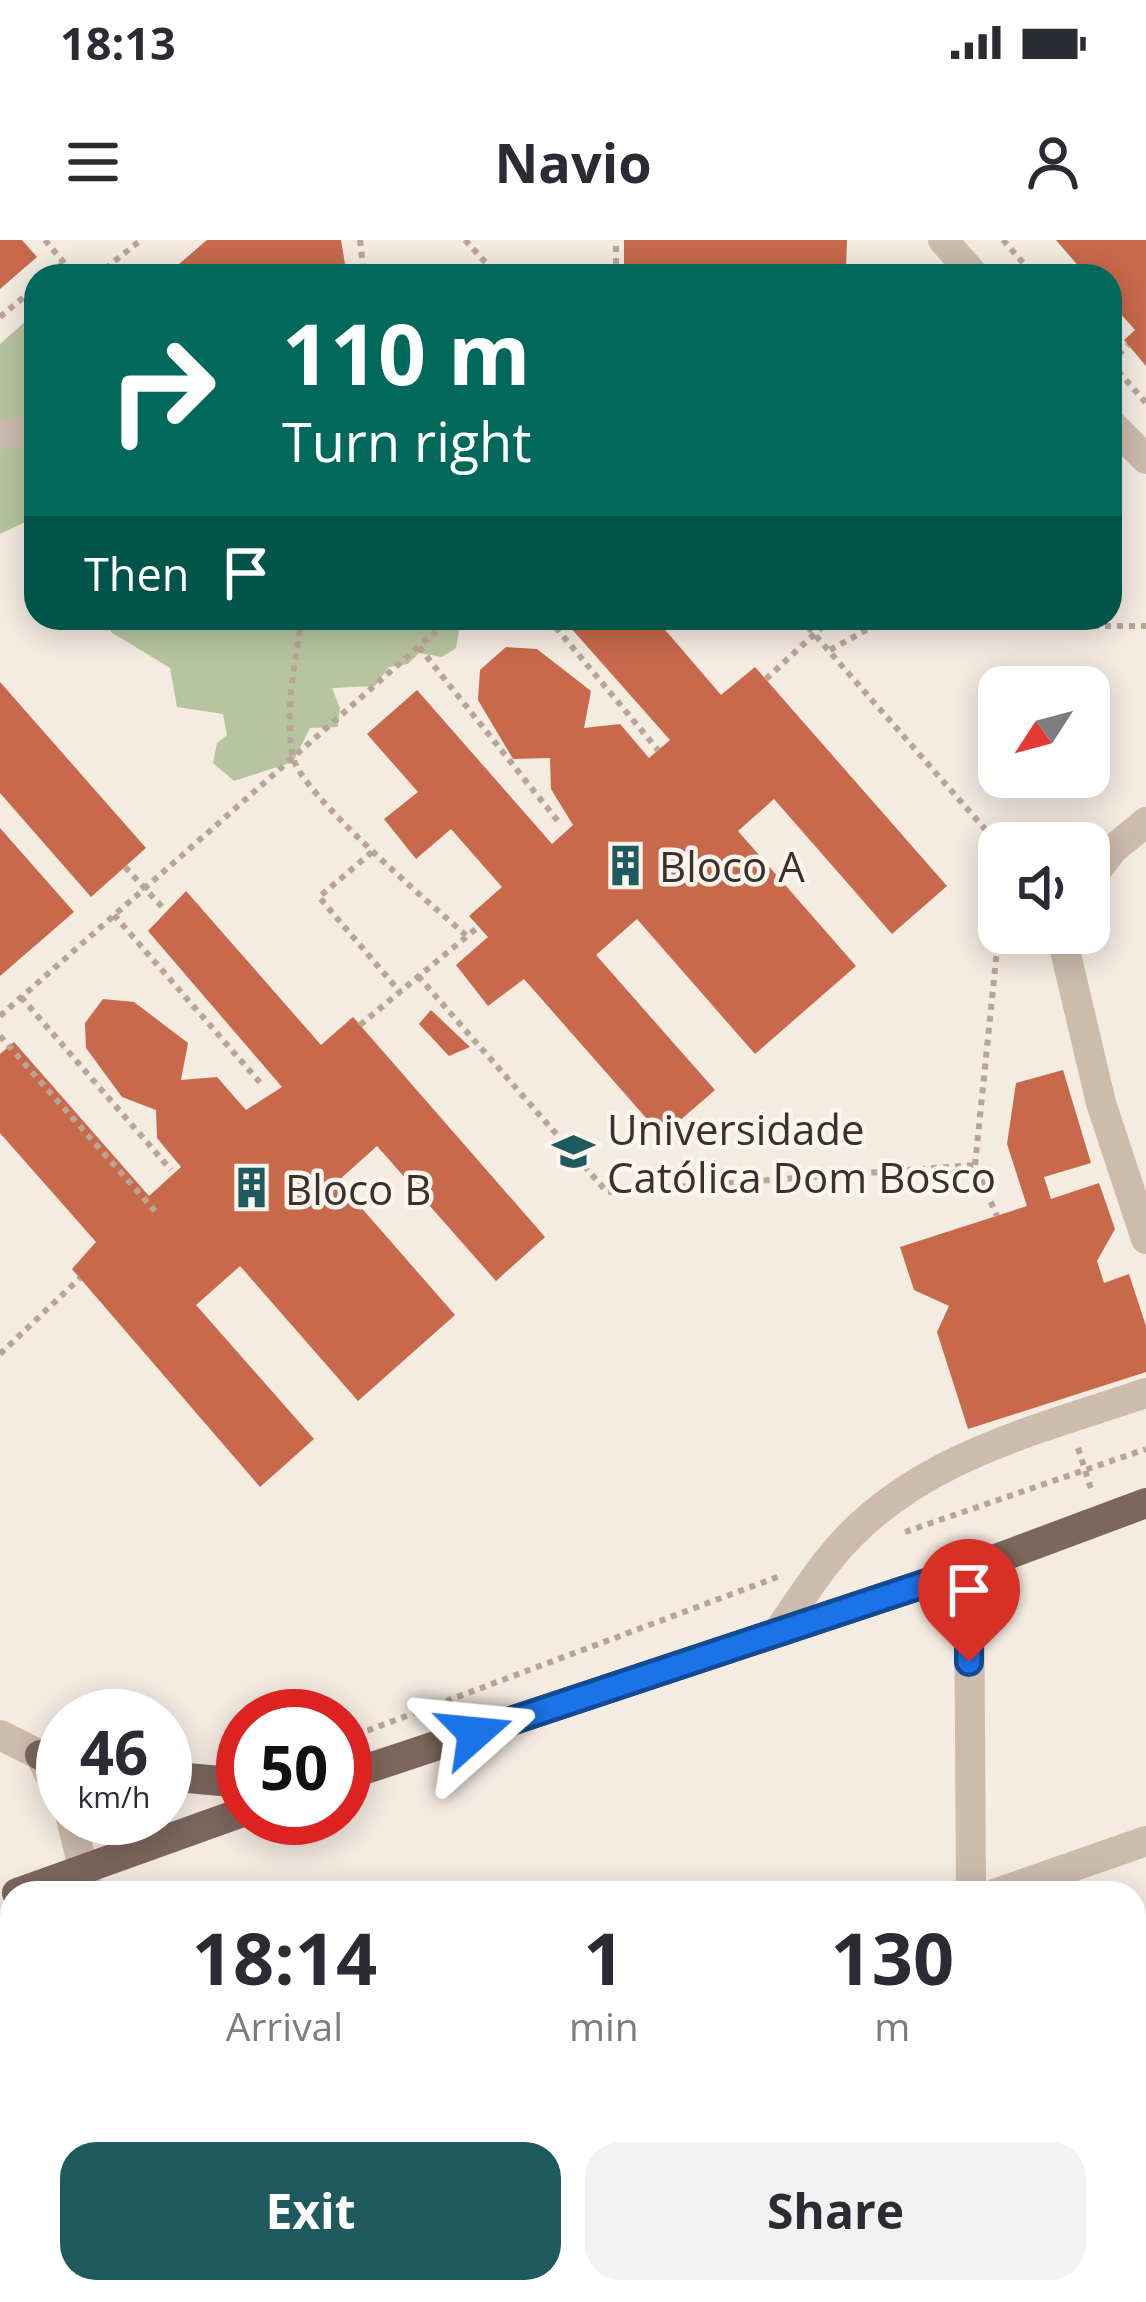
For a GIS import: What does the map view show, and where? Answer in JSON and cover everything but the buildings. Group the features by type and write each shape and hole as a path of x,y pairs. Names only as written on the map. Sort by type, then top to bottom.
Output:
{"main road":[{"path":"372,1767 969,1569 1146,1503"},
{"path":"88,1881 216,1825"}],"street":[{"path":"943,240 964,264"},
{"path":"1122,435 1146,459"},
{"path":"1110,854 1146,822"},
{"path":"1067,954 1101,1103 1146,1239"},
{"path":"777,1633 831,1557 910,1488 965,1454 1146,1393"},
{"path":"969,1569 971,1881"},
{"path":"0,1735 36,1751"},
{"path":"1031,1881 1146,1841"},
{"path":"78,1845 88,1881"}],"path":[{"path":"45,240 64,263"},
{"path":"111,264 141,240"},
{"path":"465,240 484,264"},
{"path":"1004,240 1025,264"},
{"path":"0,317 24,296"},
{"path":"1122,351 1128,345"},
{"path":"1122,376 1146,403"},
{"path":"300,630 290,692 293,762 372,853 467,936"},
{"path":"0,1016 438,630"},
{"path":"558,630 658,750"},
{"path":"810,630 980,822"},
{"path":"766,680 818,630"},
{"path":"830,650 869,630"},
{"path":"419,647 562,824"},
{"path":"372,853 320,897 400,992"},
{"path":"125,866 165,910"},
{"path":"114,915 263,1086"},
{"path":"360,1025 478,927"},
{"path":"997,954 975,1165 997,1216"},
{"path":"418,976 607,1192 975,1165"},
{"path":"21,997 171,1170"},
{"path":"0,1036 155,1210"},
{"path":"0,1354 80,1278"},
{"path":"1069,1419 1100,1520"},
{"path":"895,1535 1146,1449"},
{"path":"372,1728 831,1557"}],"green space":[{"path":"24,323 24,523 0,534 0,344"},
{"path":"459,630 456,648 442,657 419,653 408,664 389,667 375,686 332,688 340,708 338,727 310,728 293,762 234,781 213,763 217,743 227,735 223,714 177,707 170,668 111,632"}],"place":[{"name":"Bloco A","path":"625,865"},
{"name":"Universidade Católica Dom Bosco","path":"573,1152"},
{"name":"Bloco B","path":"251,1188"}],"route":[{"path":"475,1733 969,1569 969,1662"}]}
